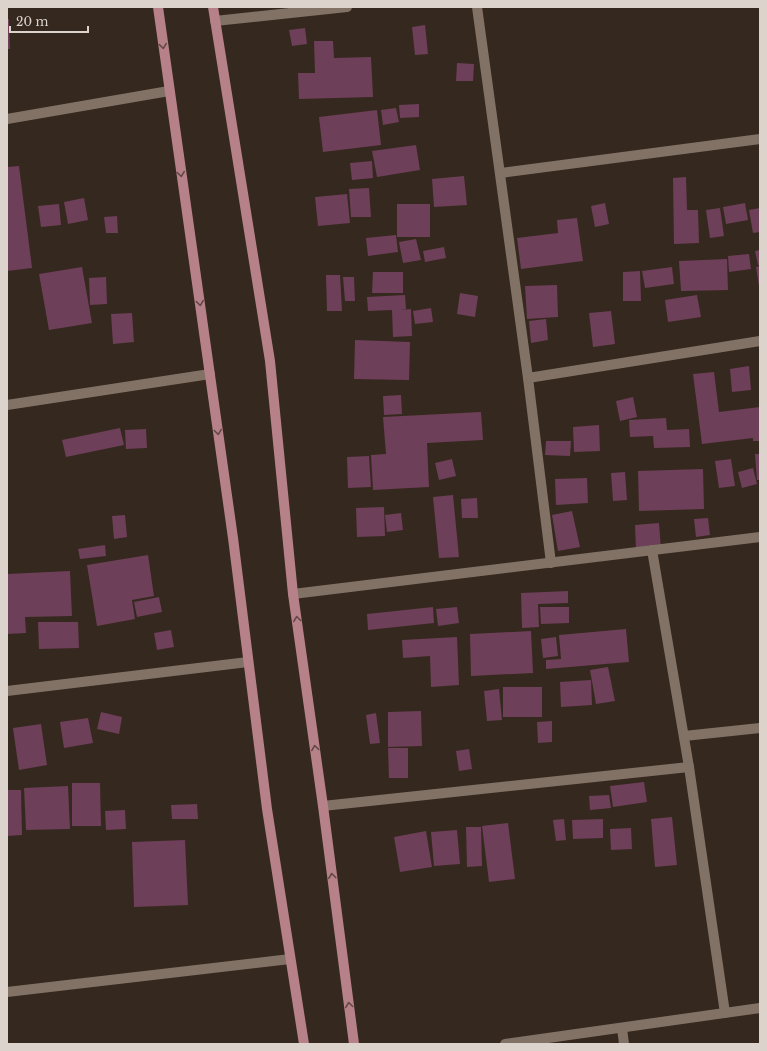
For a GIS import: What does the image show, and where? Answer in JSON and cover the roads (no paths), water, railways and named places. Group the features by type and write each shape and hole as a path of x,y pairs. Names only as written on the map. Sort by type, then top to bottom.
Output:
{"main road":[{"path":"158,7 233,538 248,662 290,959 304,1044"},
{"path":"213,7 270,361 293,594 324,806 354,1044"}],"street":[{"path":"215,22 347,7"},
{"path":"477,7 501,173 551,563"},
{"path":"7,119 169,91"},
{"path":"501,173 760,140"},
{"path":"528,378 760,341"},
{"path":"7,405 210,374"},
{"path":"293,594 760,536"},
{"path":"652,550 689,767 725,1013"},
{"path":"7,692 248,662"},
{"path":"684,736 760,728"},
{"path":"324,806 689,767"},
{"path":"7,992 290,959"},
{"path":"504,1044 760,1008"},
{"path":"622,1028 624,1044"}]}
